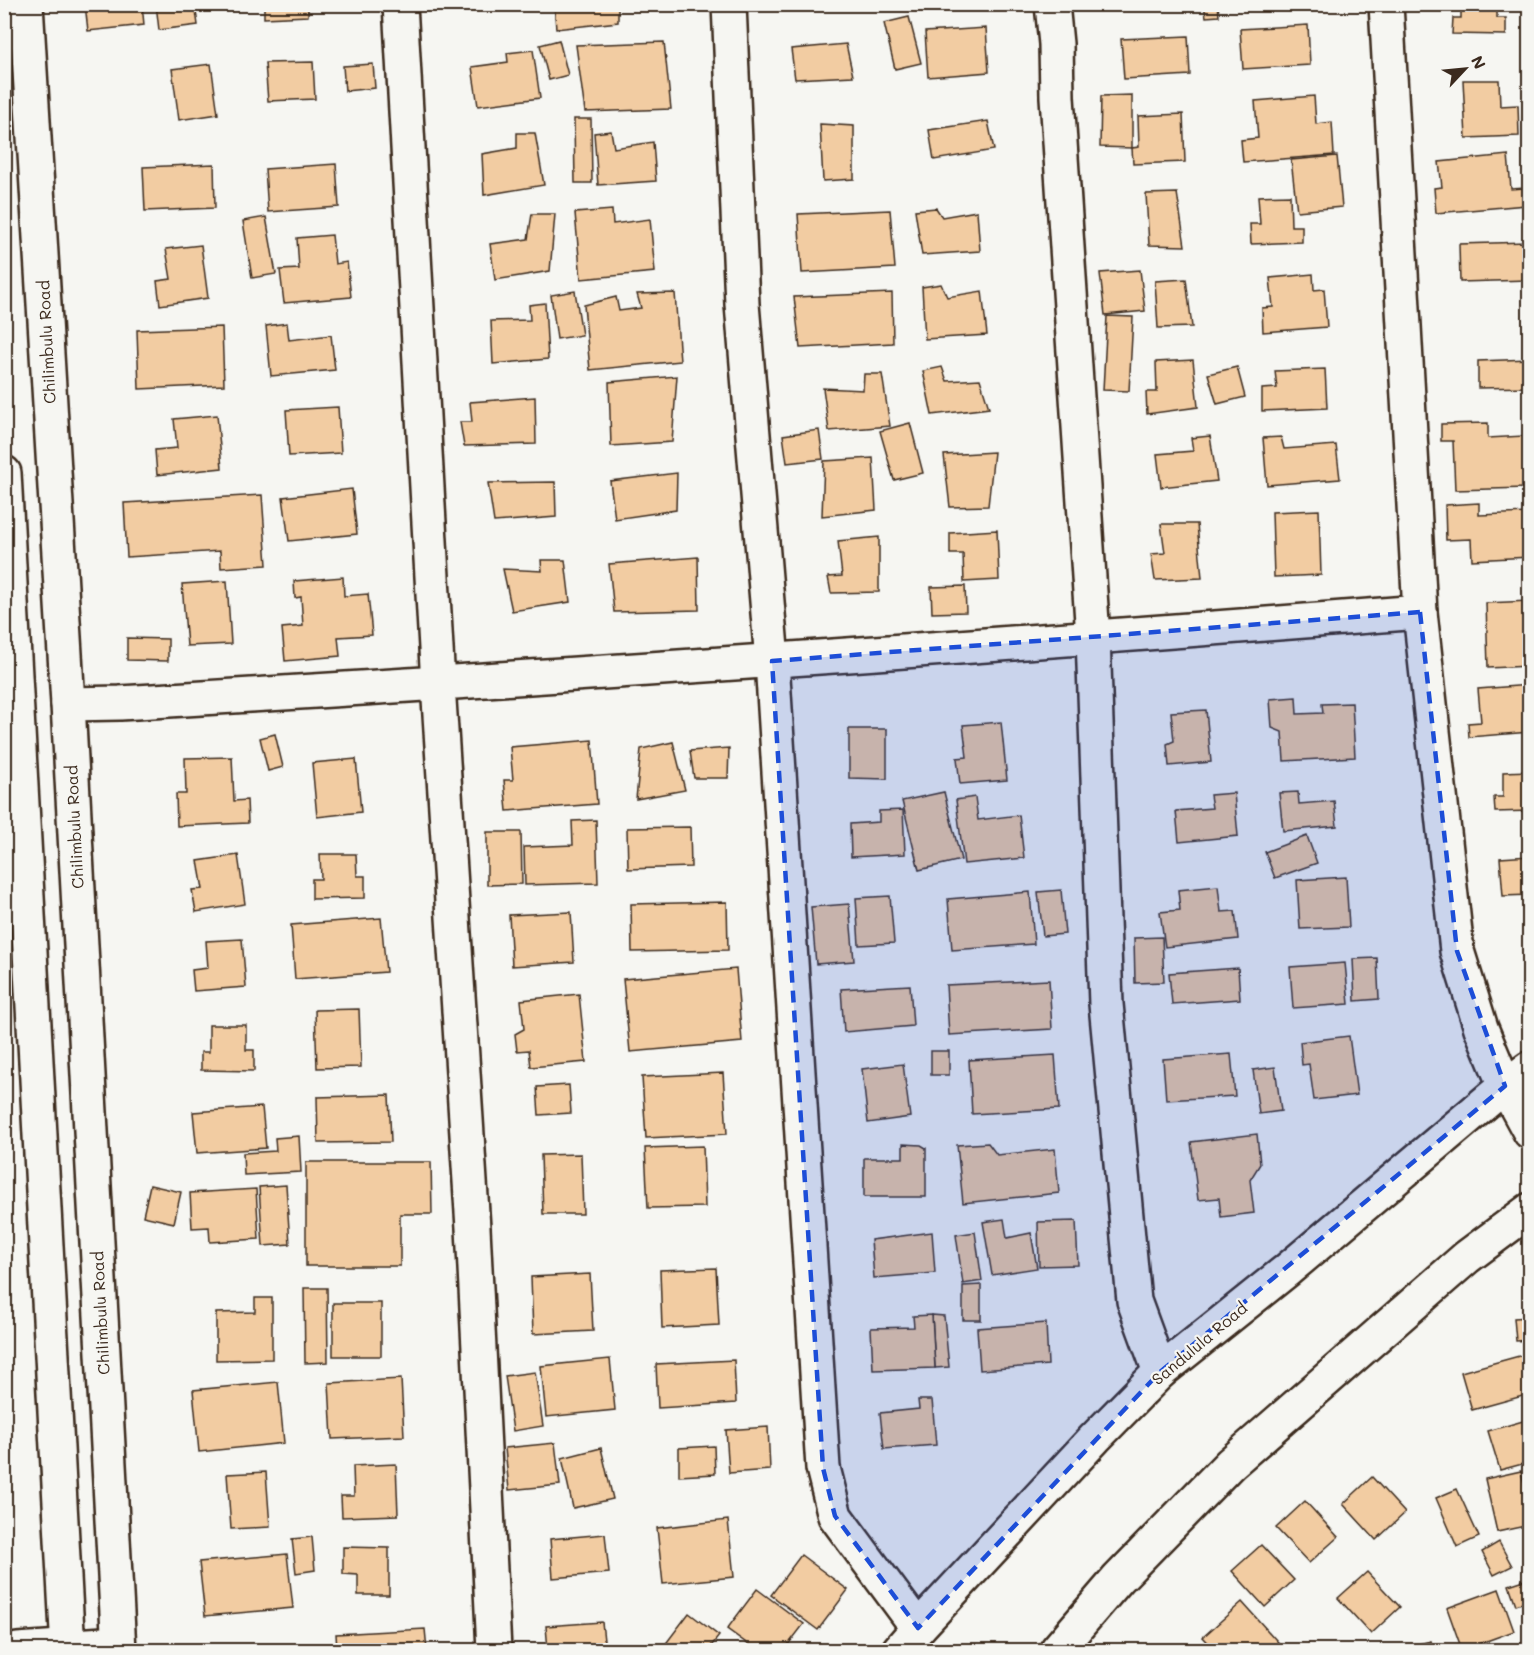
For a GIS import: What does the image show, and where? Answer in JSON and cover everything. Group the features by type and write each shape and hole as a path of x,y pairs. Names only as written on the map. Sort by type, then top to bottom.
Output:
{"street":[{"name":"Chilimbulu Road","path":"26,4 68,704 118,1647"},
{"path":"400,4 438,684 474,1227 494,1650"},
{"path":"729,4 742,304 772,661 824,1468 835,1516 909,1639"},
{"path":"1052,4 1093,637 1106,1004 1134,1301 1160,1372"},
{"path":"1386,4 1420,612 1456,951 1481,1028 1517,1077 1530,1132"},
{"path":"4,474 11,701 68,1649"},
{"path":"68,704 120,703 438,684 1420,612"},
{"name":"Sandulula Road","path":"909,1639 1095,1438 1160,1372 1286,1271 1517,1077"},
{"path":"1057,1650 1118,1579 1230,1464 1467,1257 1530,1210"},
{"path":"18,1650 118,1647"}],"highlighted area":[{"path":"1420,612 1457,951 1505,1086 1160,1372 918,1628 835,1516 823,1468 772,661"}],"building":[{"path":"85,4 142,4 144,25 88,31"},
{"path":"156,4 195,4 198,25 159,30"},
{"path":"264,4 308,4 308,16 264,18"},
{"path":"554,4 618,4 618,22 556,29"},
{"path":"1204,4 1218,4 1219,16 1206,17"},
{"path":"1461,4 1497,4 1497,18 1506,18 1506,35 1452,34 1453,18 1461,18"},
{"path":"909,17 921,63 895,69 884,23"},
{"path":"1308,25 1310,65 1243,69 1240,29"},
{"path":"986,28 989,72 928,77 925,32"},
{"path":"1188,36 1190,75 1124,79 1121,39"},
{"path":"559,40 568,75 549,80 540,45"},
{"path":"664,42 671,109 585,112 576,45"},
{"path":"846,44 853,76 795,79 791,49"},
{"path":"533,50 540,98 478,106 472,67 508,62 507,53"},
{"path":"313,62 315,99 268,101 265,63"},
{"path":"211,64 218,114 179,120 172,69"},
{"path":"373,64 375,88 345,91 343,66"},
{"path":"1463,80 1499,80 1500,106 1518,105 1519,136 1466,138"},
{"path":"1132,95 1132,148 1100,147 1101,96"},
{"path":"1314,96 1316,124 1332,122 1334,155 1243,162 1241,140 1258,138 1255,101"},
{"path":"1183,114 1185,162 1133,164 1132,148 1139,147 1138,116"},
{"path":"574,119 591,119 592,183 575,183"},
{"path":"988,121 994,150 934,160 929,130"},
{"path":"820,124 854,126 854,179 823,181"},
{"path":"611,131 614,148 653,142 656,181 598,185 594,133"},
{"path":"517,133 535,133 544,185 484,195 482,154 517,148"},
{"path":"1508,155 1511,189 1525,188 1526,205 1436,213 1434,188 1442,187 1439,162"},
{"path":"1337,156 1342,207 1297,211 1291,160"},
{"path":"214,164 215,208 145,211 143,167"},
{"path":"336,164 339,207 268,212 265,169"},
{"path":"1177,193 1185,246 1149,245 1146,194"},
{"path":"1290,195 1291,226 1302,226 1302,242 1251,244 1250,224 1260,224 1258,196"},
{"path":"936,208 942,217 977,211 980,251 922,255 915,210"},
{"path":"612,210 613,224 650,219 655,272 581,279 575,213"},
{"path":"890,210 895,268 802,273 798,214"},
{"path":"532,214 555,214 550,271 495,280 490,244 528,239"},
{"path":"266,217 276,274 252,278 243,221"},
{"path":"332,235 335,264 347,262 351,297 284,303 280,270 299,269 297,238"},
{"path":"1527,242 1528,280 1460,282 1459,244"},
{"path":"201,245 208,298 160,305 157,281 171,279 166,249"},
{"path":"1140,270 1145,311 1105,315 1100,273"},
{"path":"1313,274 1314,290 1324,289 1327,327 1263,332 1262,308 1273,307 1270,278"},
{"path":"1186,279 1192,327 1158,328 1155,281"},
{"path":"941,284 947,297 982,291 987,335 925,339 922,287"},
{"path":"575,291 582,335 557,339 551,295"},
{"path":"675,293 680,361 590,370 584,305 616,297 619,311 641,308 637,294"},
{"path":"892,293 893,343 800,348 794,297"},
{"path":"545,303 548,359 493,364 491,321 530,320 529,305"},
{"path":"1107,316 1133,317 1129,391 1103,390"},
{"path":"287,323 289,340 331,335 335,370 271,376 266,326"},
{"path":"222,327 224,385 139,389 137,330"},
{"path":"1530,359 1530,387 1478,388 1478,361"},
{"path":"1193,360 1198,407 1147,414 1146,392 1157,392 1156,362"},
{"path":"942,367 947,381 980,379 989,408 932,415 923,371"},
{"path":"1237,367 1245,397 1217,404 1208,374"},
{"path":"1325,369 1327,408 1262,411 1262,389 1277,388 1275,371"},
{"path":"864,374 882,374 890,426 829,431 823,388 863,390"},
{"path":"677,376 672,442 611,446 609,382"},
{"path":"535,397 536,444 464,446 460,422 472,422 470,402"},
{"path":"338,407 341,453 289,456 286,410"},
{"path":"217,415 222,468 157,475 155,450 177,448 174,419"},
{"path":"910,423 923,473 894,480 880,431"},
{"path":"1488,423 1488,438 1524,436 1526,488 1455,490 1453,441 1441,441 1441,424"},
{"path":"819,430 823,459 787,463 783,435"},
{"path":"1210,436 1217,481 1161,487 1157,454 1193,451 1191,438"},
{"path":"1281,437 1284,449 1336,445 1340,479 1267,485 1263,438"},
{"path":"994,452 988,506 950,507 944,455"},
{"path":"873,458 876,510 822,516 824,461"},
{"path":"677,473 676,510 615,519 610,481"},
{"path":"555,482 556,517 494,522 488,483"},
{"path":"352,489 357,534 289,541 283,497"},
{"path":"262,495 267,565 221,568 220,551 127,557 124,503"},
{"path":"1479,503 1479,515 1530,513 1530,557 1472,560 1471,539 1446,540 1445,505"},
{"path":"1319,510 1321,575 1274,577 1272,512"},
{"path":"1161,524 1197,524 1202,578 1155,580 1151,554 1165,553"},
{"path":"997,530 999,580 964,582 963,554 950,554 950,533"},
{"path":"879,537 879,592 831,593 828,577 842,576 838,541"},
{"path":"698,557 699,610 614,612 609,564"},
{"path":"541,560 565,560 570,602 512,611 503,569 542,571"},
{"path":"343,577 344,596 368,594 372,635 338,637 340,656 285,661 282,628 303,626 301,597 295,598 294,581"},
{"path":"227,581 231,644 187,646 182,584"},
{"path":"965,586 966,612 932,613 931,587"},
{"path":"1530,601 1530,666 1488,668 1486,603"},
{"path":"127,638 168,639 168,661 127,660"},
{"path":"1530,685 1530,732 1469,737 1468,723 1481,722 1478,689"},
{"path":"1296,697 1297,714 1323,713 1322,704 1352,703 1355,757 1284,761 1282,732 1272,728 1270,699"},
{"path":"1206,710 1211,762 1169,766 1167,744 1174,741 1171,712"},
{"path":"1001,722 1007,780 960,784 957,758 967,757 963,725"},
{"path":"849,729 887,729 887,779 849,778"},
{"path":"275,734 283,767 268,771 260,738"},
{"path":"592,740 597,804 507,811 504,780 513,780 510,747"},
{"path":"673,742 685,790 636,799 641,749"},
{"path":"729,748 728,778 694,778 690,751"},
{"path":"232,757 234,801 247,800 248,823 177,826 176,794 186,794 185,758"},
{"path":"356,759 361,812 317,817 312,763"},
{"path":"1530,771 1530,811 1495,812 1494,797 1503,797 1503,772"},
{"path":"944,792 961,860 919,870 902,801"},
{"path":"1298,792 1299,804 1334,801 1337,826 1283,831 1279,793"},
{"path":"1234,793 1238,836 1179,842 1176,811 1212,808 1210,795"},
{"path":"975,797 978,820 1019,815 1024,858 964,864 956,800"},
{"path":"903,810 905,854 851,857 850,824 879,822 879,811"},
{"path":"596,820 598,883 525,885 524,847 573,845 572,821"},
{"path":"690,827 691,867 628,869 627,828"},
{"path":"487,832 521,832 522,884 487,885"},
{"path":"1307,836 1317,863 1275,878 1265,852"},
{"path":"320,854 356,854 357,876 365,876 365,898 312,899 312,879 321,879"},
{"path":"238,855 245,904 196,912 192,890 203,889 198,861"},
{"path":"1530,856 1530,895 1503,896 1500,858"},
{"path":"1346,877 1349,927 1300,929 1297,880"},
{"path":"1218,886 1221,912 1235,911 1238,939 1165,947 1160,912 1180,910 1178,890"},
{"path":"1061,890 1065,934 1043,936 1038,892"},
{"path":"1030,892 1034,944 952,950 948,899"},
{"path":"890,896 894,943 859,945 856,898"},
{"path":"727,902 728,950 632,952 631,904"},
{"path":"849,904 854,961 816,964 811,907"},
{"path":"571,912 574,962 512,966 509,915"},
{"path":"381,918 386,972 295,979 291,925"},
{"path":"1162,937 1164,982 1135,983 1134,938"},
{"path":"242,939 246,987 194,991 192,970 208,968 206,941"},
{"path":"1377,958 1379,999 1355,1001 1353,959"},
{"path":"1345,963 1349,1004 1293,1008 1290,967"},
{"path":"1238,968 1240,999 1172,1004 1169,973"},
{"path":"736,969 742,1042 630,1052 623,979"},
{"path":"1049,980 1052,1029 949,1035 946,985"},
{"path":"910,985 913,1026 844,1032 841,989"},
{"path":"579,994 586,1062 531,1067 529,1050 517,1051 515,1034 524,1029 521,1000"},
{"path":"359,1009 361,1067 317,1068 315,1010"},
{"path":"209,1025 246,1025 246,1050 254,1050 254,1071 201,1070 201,1052 209,1052"},
{"path":"1349,1036 1357,1095 1314,1100 1309,1064 1302,1065 1300,1042"},
{"path":"931,1051 949,1051 949,1075 931,1075"},
{"path":"1231,1054 1235,1096 1166,1100 1163,1059"},
{"path":"1055,1055 1059,1109 972,1114 969,1060"},
{"path":"903,1064 910,1117 868,1123 862,1069"},
{"path":"1275,1067 1281,1111 1259,1114 1253,1070"},
{"path":"723,1073 727,1134 646,1138 642,1077"},
{"path":"569,1085 571,1113 539,1115 537,1087"},
{"path":"389,1095 391,1142 318,1143 317,1097"},
{"path":"262,1107 266,1148 197,1153 193,1112"},
{"path":"1257,1134 1260,1164 1250,1180 1254,1213 1221,1217 1219,1198 1198,1200 1191,1142"},
{"path":"299,1136 301,1172 244,1175 243,1153 276,1151 275,1138"},
{"path":"988,1143 997,1155 1055,1149 1059,1193 963,1203 957,1145"},
{"path":"903,1144 921,1145 926,1148 926,1197 864,1197 864,1158 903,1158"},
{"path":"703,1146 705,1207 648,1208 645,1148"},
{"path":"581,1154 583,1214 543,1214 541,1155"},
{"path":"306,1162 431,1162 432,1214 400,1214 400,1266 306,1266"},
{"path":"150,1185 181,1192 174,1223 143,1216"},
{"path":"286,1185 290,1244 263,1246 259,1187"},
{"path":"256,1189 259,1239 210,1242 209,1227 192,1228 190,1193"},
{"path":"1004,1219 1007,1238 1031,1233 1037,1268 992,1275 983,1222"},
{"path":"1076,1221 1078,1265 1039,1266 1038,1222"},
{"path":"932,1232 935,1273 874,1278 871,1240"},
{"path":"975,1232 982,1281 963,1284 956,1235"},
{"path":"716,1268 719,1325 662,1328 660,1270"},
{"path":"590,1274 593,1331 533,1334 531,1277"},
{"path":"981,1285 981,1320 963,1320 963,1286"},
{"path":"304,1288 327,1288 328,1362 305,1363"},
{"path":"255,1298 272,1298 272,1359 216,1360 216,1313 255,1312"},
{"path":"333,1303 381,1303 381,1356 333,1356"},
{"path":"932,1315 944,1316 949,1367 935,1368"},
{"path":"932,1315 935,1368 873,1370 871,1328 914,1327 913,1316"},
{"path":"1530,1317 1530,1340 1516,1341 1514,1318"},
{"path":"1046,1323 1048,1365 980,1370 977,1328"},
{"path":"1530,1353 1530,1394 1472,1410 1461,1372"},
{"path":"610,1359 615,1410 546,1417 541,1366"},
{"path":"734,1360 736,1403 658,1408 656,1364"},
{"path":"535,1372 543,1426 513,1431 505,1376"},
{"path":"401,1379 404,1436 332,1439 329,1383"},
{"path":"278,1382 284,1443 199,1452 193,1390"},
{"path":"918,1400 932,1400 936,1445 884,1449 880,1413 919,1409"},
{"path":"1530,1419 1530,1462 1500,1470 1488,1431"},
{"path":"768,1427 770,1470 729,1473 726,1430"},
{"path":"555,1443 560,1485 509,1490 505,1448"},
{"path":"714,1446 715,1474 679,1476 679,1448"},
{"path":"601,1448 613,1499 573,1508 562,1458"},
{"path":"396,1464 398,1515 342,1517 341,1496 354,1496 353,1466"},
{"path":"1521,1471 1530,1508 1530,1525 1497,1532 1485,1479"},
{"path":"266,1472 270,1527 231,1529 227,1474"},
{"path":"1372,1477 1405,1513 1376,1540 1343,1504"},
{"path":"1457,1489 1479,1537 1457,1547 1436,1498"},
{"path":"1305,1501 1338,1537 1309,1563 1276,1528"},
{"path":"728,1520 734,1577 663,1584 657,1528"},
{"path":"605,1534 609,1573 553,1578 550,1539"},
{"path":"312,1537 315,1570 296,1573 292,1539"},
{"path":"1499,1542 1512,1566 1494,1575 1482,1552"},
{"path":"1261,1545 1294,1580 1265,1607 1232,1571"},
{"path":"343,1547 389,1548 389,1595 358,1595 358,1575 343,1574"},
{"path":"287,1554 293,1608 205,1616 199,1562"},
{"path":"801,1555 848,1590 818,1630 771,1595"},
{"path":"1367,1572 1400,1607 1371,1634 1338,1598"},
{"path":"1530,1578 1530,1600 1516,1605 1509,1585"},
{"path":"757,1589 804,1624 784,1650 756,1650 727,1629"},
{"path":"1499,1589 1514,1631 1462,1650 1447,1608"},
{"path":"1242,1602 1285,1650 1215,1650 1203,1637"},
{"path":"689,1613 719,1636 708,1650 661,1650"},
{"path":"602,1622 605,1650 548,1650 546,1626"},
{"path":"425,1629 427,1650 337,1650 336,1634"},
{"path":"1431,1641 1433,1650 1394,1650"}]}
